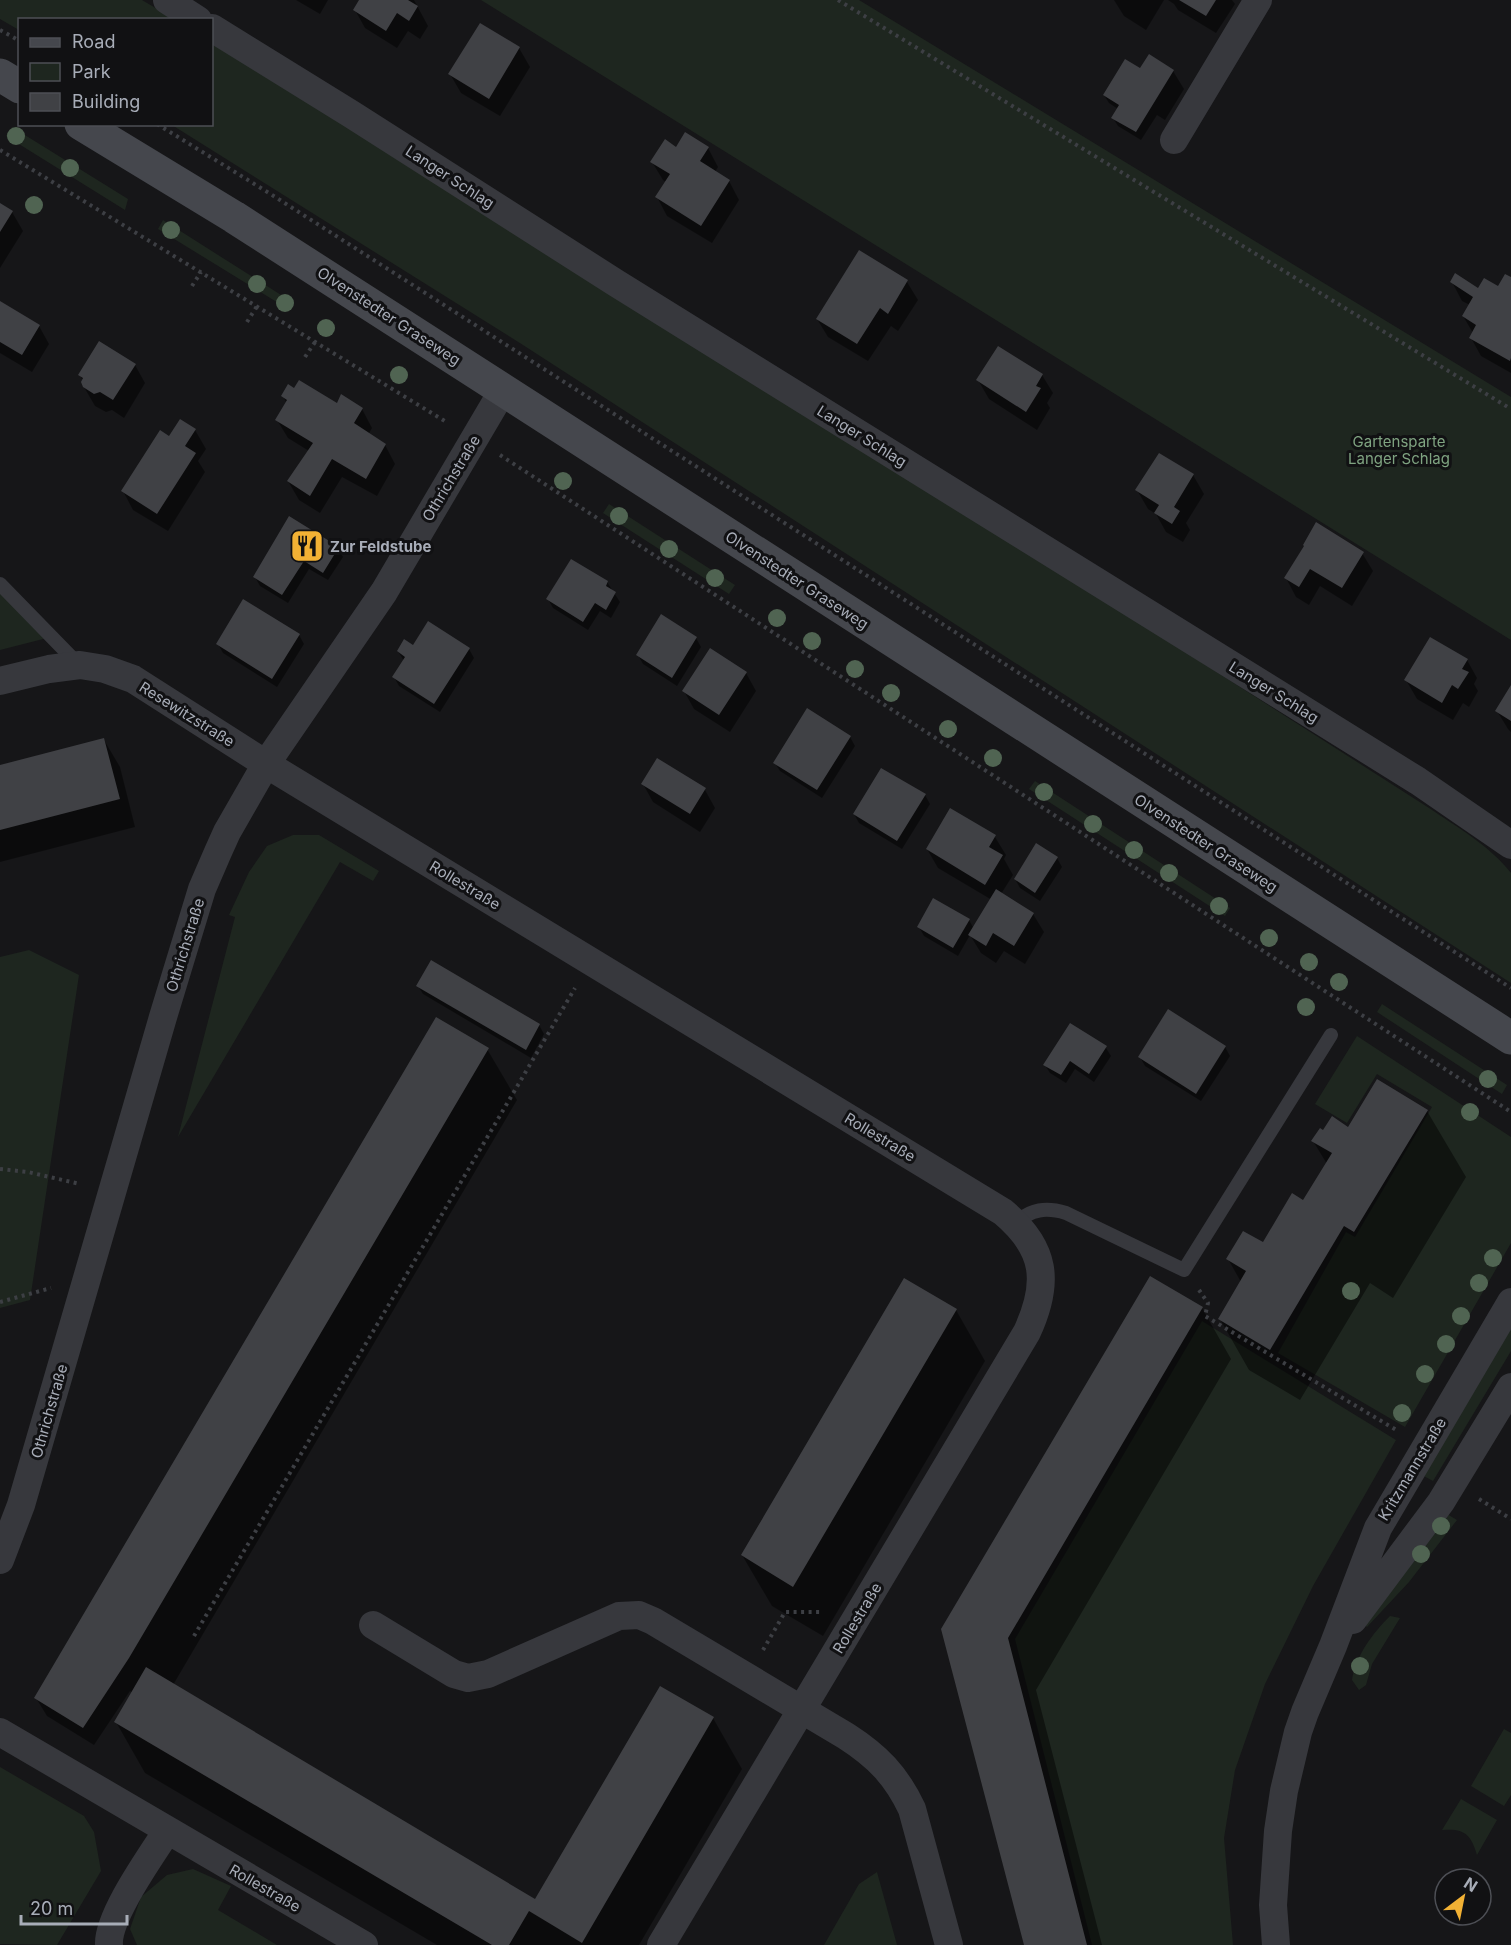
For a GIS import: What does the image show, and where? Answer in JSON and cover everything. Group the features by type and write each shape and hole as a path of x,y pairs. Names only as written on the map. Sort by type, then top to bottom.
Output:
{"main road":[{"path":"0,75 18,86"},
{"name":"Olvenstedter Graseweg","path":"84,126 234,217 1511,1038"}],"street":[{"path":"167,0 195,18"},
{"path":"1174,140 1258,0"},
{"name":"Langer Schlag","path":"213,29 616,283 1418,781 1511,845"},
{"name":"Othrichstraße","path":"0,1560 21,1505 202,889 227,832 266,764 384,592 504,390"},
{"name":"Resewitzstraße","path":"0,681 49,669 80,665 105,669 132,679 150,689 266,764"},
{"name":"Rollestraße","path":"266,764 1003,1212 1026,1234 1041,1270 1039,1300 1031,1324 661,1945"},
{"name":"Kritzmannstraße","path":"1276,1945 1273,1905 1274,1868 1284,1791 1298,1732 1378,1528 1511,1302"},
{"name":"Kritzmannstraße","path":"1333,1646 1441,1502 1511,1387"},
{"path":"373,1625 454,1674 468,1678 488,1674 610,1619 624,1615 639,1615 653,1621 802,1709 874,1755 885,1767 912,1809 949,1945"},
{"name":"Rollestraße","path":"0,1732 364,1945"},
{"path":"109,1945 113,1920 167,1830"}],"lane":[{"path":"0,584 80,665"},
{"path":"1016,1223 1035,1210 1066,1213 1184,1270 1332,1035"}],"path":[{"path":"838,0 1511,409"},
{"path":"0,30 18,41"},
{"path":"160,126 269,192 1511,988"},
{"path":"0,150 437,416"},
{"path":"192,286 201,272"},
{"path":"247,322 257,306"},
{"path":"305,357 315,342"},
{"path":"510,462 1511,1112"},
{"path":"194,1636 578,982"},
{"path":"0,1169 28,1172 82,1184"},
{"path":"1184,1270 1208,1303 1205,1316 1406,1436"},
{"path":"0,1302 52,1287"},
{"path":"1476,1497 1511,1519"},
{"path":"747,1676 785,1612 859,1613"}],"green space":[{"path":"0,0 142,0 172,18 18,18 18,29 0,19"},
{"name":"Gartensparte Langer Schlag","path":"481,0 859,0 1511,397 1511,640"},
{"path":"213,44 906,473 1473,837 1511,873 1511,983 523,345 174,126 213,126"},
{"path":"12,127 128,199 125,210 6,136"},
{"path":"163,220 292,302 288,309 158,229"},
{"path":"609,504 735,585 729,594 603,513"},
{"path":"0,592 47,638 0,650"},
{"path":"1035,781 1230,908 1225,916 1029,789"},
{"path":"293,835 319,835 379,871 373,881 340,862 178,1137 235,917 229,915 249,872 267,846"},
{"path":"29,950 79,975 30,1300 0,1308 0,957"},
{"path":"1382,1004 1507,1085 1502,1094 1377,1012"},
{"path":"1357,1036 1511,1137 1511,1243 1405,1427 1278,1353 1346,1232 1355,1237 1432,1107 1377,1074 1347,1123 1315,1104"},
{"path":"1202,1321 1396,1440 1313,1586 1265,1684 1235,1770 1224,1838 1233,1945 1092,1945 1015,1639"},
{"path":"1511,1328 1511,1351 1433,1481 1422,1475"},
{"path":"1442,1511 1457,1520 1409,1582 1367,1627 1365,1625"},
{"path":"1390,1616 1400,1618 1372,1664 1366,1685 1359,1690 1352,1680 1357,1662 1377,1630"},
{"path":"1504,1729 1511,1733 1511,1795 1504,1806 1471,1786"},
{"path":"0,1767 84,1816 94,1832 101,1871 57,1945 0,1944"},
{"path":"1461,1799 1497,1820 1477,1855 1469,1837 1461,1831 1442,1830"},
{"path":"193,1869 231,1886 218,1910 277,1945 137,1945 130,1929 141,1897 167,1875"},
{"path":"877,1872 897,1945 824,1945 859,1884"}],"building":[{"path":"359,0 408,0 418,6 409,21 397,13 386,31 353,10"},
{"path":"1179,0 1216,0 1206,16"},
{"path":"480,23 520,47 489,99 448,74"},
{"path":"1149,54 1174,70 1136,132 1111,118 1119,105 1103,95 1125,59 1140,68"},
{"path":"685,132 709,147 700,161 730,180 701,226 655,197 670,174 650,162 665,139 676,147"},
{"path":"0,203 13,211 0,232"},
{"path":"859,250 908,280 888,314 880,308 857,344 816,319"},
{"path":"1455,273 1478,288 1484,278 1498,286 1505,274 1511,277 1510,361 1469,338 1476,325 1462,316 1473,297 1450,282"},
{"path":"0,301 40,325 22,355 0,342"},
{"path":"99,341 136,364 113,400 100,392 94,394 83,387 81,382 83,378 78,375"},
{"path":"998,346 1043,374 1036,386 1041,388 1026,412 976,380"},
{"path":"299,380 337,403 341,394 363,408 354,423 386,444 366,479 332,459 310,496 287,481 313,443 275,420 287,400 281,396 288,384 294,388"},
{"path":"180,419 196,429 185,446 196,453 157,514 121,491 160,430 169,436"},
{"path":"1159,453 1194,474 1174,507 1180,511 1172,524 1154,513 1159,505 1135,490"},
{"path":"289,516 339,547 323,573 304,561 282,595 253,577"},
{"path":"1316,522 1364,552 1342,588 1310,569 1299,587 1284,578"},
{"path":"571,559 608,581 606,586 616,592 606,610 595,603 583,622 546,599"},
{"path":"243,599 300,634 272,679 216,644"},
{"path":"661,614 697,637 672,678 636,655"},
{"path":"428,621 470,648 434,704 392,677 405,657 397,651 404,639 413,645"},
{"path":"1430,637 1468,659 1462,669 1469,672 1458,689 1452,685 1442,703 1404,680"},
{"path":"710,648 747,672 719,715 682,691"},
{"path":"1511,685 1511,721 1495,711"},
{"path":"807,708 851,736 817,790 773,763"},
{"path":"104,738 120,799 0,830 0,765"},
{"path":"657,758 706,788 690,814 641,784"},
{"path":"881,768 926,794 897,841 853,814"},
{"path":"950,808 996,835 989,847 1003,855 985,885 926,849"},
{"path":"1036,843 1058,857 1035,893 1014,879"},
{"path":"996,889 1034,913 1014,946 993,933 986,946 968,935"},
{"path":"933,898 970,919 953,948 917,927"},
{"path":"431,960 540,1024 526,1050 416,986"},
{"path":"1168,1009 1226,1046 1196,1094 1138,1057"},
{"path":"436,1017 489,1048 129,1658 83,1728 34,1698"},
{"path":"1070,1023 1107,1046 1089,1074 1070,1061 1061,1075 1043,1065"},
{"path":"1377,1079 1428,1110 1354,1232 1344,1226 1270,1350 1218,1319 1246,1271 1226,1259 1243,1231 1263,1242 1292,1193 1303,1200 1332,1153 1311,1141 1320,1128 1323,1130 1332,1116 1348,1127"},
{"path":"1150,1276 1203,1307 1008,1638 1087,1945 1024,1945 941,1629"},
{"path":"904,1278 957,1309 793,1587 741,1555"},
{"path":"146,1667 535,1899 660,1686 714,1717 582,1943 529,1911 509,1945 492,1945 114,1722"}],"place":[{"name":"Zur Feldstube","path":"307,546"}]}
